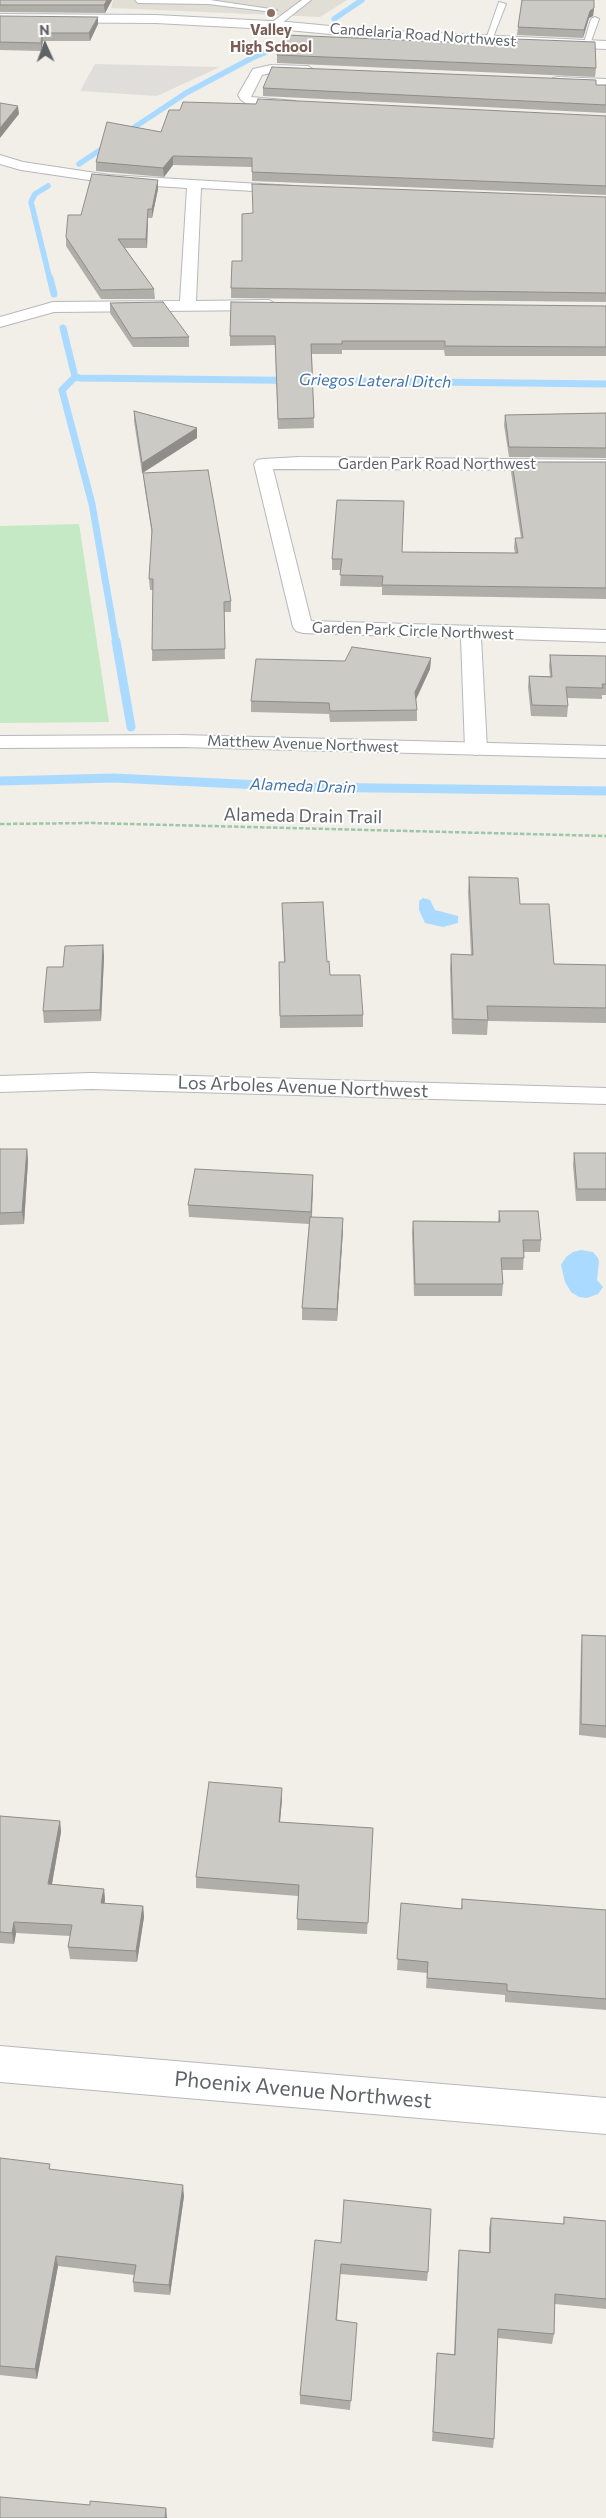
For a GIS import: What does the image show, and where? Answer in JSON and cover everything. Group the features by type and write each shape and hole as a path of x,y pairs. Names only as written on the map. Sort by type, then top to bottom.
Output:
{"street":[{"name":"Candelaria Road Northwest","path":"0,18 134,19 606,45"},
{"path":"311,106 246,100 244,95 257,72 271,69 321,71"},
{"path":"547,81 606,83"},
{"path":"0,159 21,166 109,179 194,185 304,189"},
{"path":"188,304 194,185"},
{"path":"0,322 53,307 188,304 288,305"},
{"name":"Garden Park Road Northwest","path":"299,462 606,465"},
{"name":"Garden Park Circle Northwest","path":"299,462 263,464 304,627 606,636"},
{"path":"471,633 476,749"},
{"name":"Matthew Avenue Northwest","path":"0,742 180,740 606,752"},
{"name":"Los Arboles Avenue Northwest","path":"0,1084 91,1081 606,1096"},
{"name":"Phoenix Avenue Northwest","path":"0,2064 606,2116"}],"lane":[{"path":"134,19 139,0 208,2 273,10"},
{"path":"265,0 275,4 268,25"},
{"path":"268,25 307,0"},
{"path":"488,40 502,4"},
{"path":"586,44 595,19"}],"path":[{"name":"Alameda Drain Trail","path":"0,824 91,823 606,836"}],"shaded area":[{"name":"Valley High School","path":"113,0 347,0 320,17 111,8"},
{"path":"95,64 220,67 157,96 80,91"}],"green space":[{"path":"79,524 109,722 0,723 0,526"}],"water":[{"path":"423,898 430,900 435,910 458,916 458,923 443,927 425,923 419,910 419,901"},
{"path":"581,1250 593,1252 598,1258 597,1280 603,1287 598,1294 587,1298 579,1297 571,1292 565,1282 561,1265 566,1257 573,1252"}],"building":[{"path":"0,0 107,0 104,5 0,5"},
{"path":"522,0 594,0 594,8 590,11 584,30 518,27"},
{"path":"0,16 98,17 89,33 42,33 41,43 0,42"},
{"path":"286,35 515,45 516,39 595,42 596,68 277,55"},
{"path":"272,67 596,80 596,85 606,85 606,105 263,88"},
{"path":"258,99 606,116 606,186 252,172 252,158 173,156 163,168 96,162 107,122 161,132 169,110 180,110 183,102 256,104"},
{"path":"0,103 18,106 0,128"},
{"path":"92,174 158,180 152,209 148,209 146,239 118,239 154,289 101,290 66,237 68,215 81,215"},
{"path":"252,184 606,197 606,293 231,288 232,261 242,261 242,214 253,213"},
{"path":"163,302 189,337 132,338 110,303"},
{"path":"231,302 606,306 606,347 445,346 445,341 342,341 342,344 311,344 314,418 278,419 275,336 230,336"},
{"path":"134,411 197,428 142,463"},
{"path":"606,413 606,448 509,447 505,415"},
{"path":"512,462 606,462 606,588 382,585 383,576 340,575 342,559 332,559 337,500 404,501 402,552 518,553 515,538 523,538"},
{"path":"208,470 231,601 224,602 225,649 152,650 153,579 149,579 152,530 143,473"},
{"path":"352,647 431,658 415,692 417,710 330,711 329,703 251,701 256,659 345,661"},
{"path":"550,655 606,656 606,684 602,684 603,688 566,687 568,706 532,705 529,676 552,677"},
{"path":"469,877 518,878 520,904 549,904 554,964 606,965 606,1008 487,1006 488,1020 453,1019 451,954 473,955"},
{"path":"323,902 327,962 329,961 330,975 360,975 363,1015 280,1016 279,962 285,962 282,903"},
{"path":"103,945 100,1010 43,1011 47,967 63,967 65,946"},
{"path":"0,1149 27,1149 22,1212 0,1213"},
{"path":"574,1153 606,1153 606,1189 577,1189"},
{"path":"195,1169 313,1175 311,1212 188,1205"},
{"path":"499,1211 538,1211 541,1240 523,1240 524,1258 501,1258 503,1284 415,1284 413,1221 500,1222"},
{"path":"310,1217 343,1218 337,1309 302,1308"},
{"path":"582,1635 606,1636 606,1726 581,1724"},
{"path":"209,1782 282,1788 279,1822 373,1828 368,1923 297,1919 299,1885 196,1877"},
{"path":"0,1816 60,1821 48,1884 104,1889 101,1903 143,1906 136,1951 68,1947 72,1925 14,1922 12,1933 0,1932"},
{"path":"462,1899 606,1910 606,1999 507,1991 507,1984 427,1978 428,1962 397,1959 401,1903 462,1909"},
{"path":"0,2158 50,2164 49,2169 183,2185 169,2285 133,2282 136,2265 56,2256 35,2369 0,2366"},
{"path":"344,2200 431,2209 428,2272 341,2264 336,2320 357,2323 351,2401 300,2395 315,2240 341,2243"},
{"path":"564,2217 606,2221 606,2299 555,2294 554,2334 498,2329 494,2439 433,2432 437,2353 455,2355 459,2250 490,2253 491,2218 564,2224"},
{"path":"0,2497 90,2505 90,2501 166,2508 165,2518 0,2518"}],"waterway":[{"name":"Griegos Lateral Ditch","path":"334,19 362,0"},
{"name":"Griegos Lateral Ditch","path":"79,164 186,93 252,58 295,40"},
{"name":"Griegos Lateral Ditch","path":"48,186 35,194 31,202 50,280"},
{"name":"Griegos Lateral Ditch","path":"50,278 54,294"},
{"name":"Griegos Lateral Ditch","path":"63,328 75,377"},
{"name":"Griegos Lateral Ditch","path":"75,377 606,384"},
{"path":"75,377 62,390 92,504 116,642"},
{"path":"116,641 131,727"},
{"name":"Alameda Drain","path":"0,781 114,778 302,787 606,791"}],"place":[{"name":"Valley High School","path":"271,13"}]}
